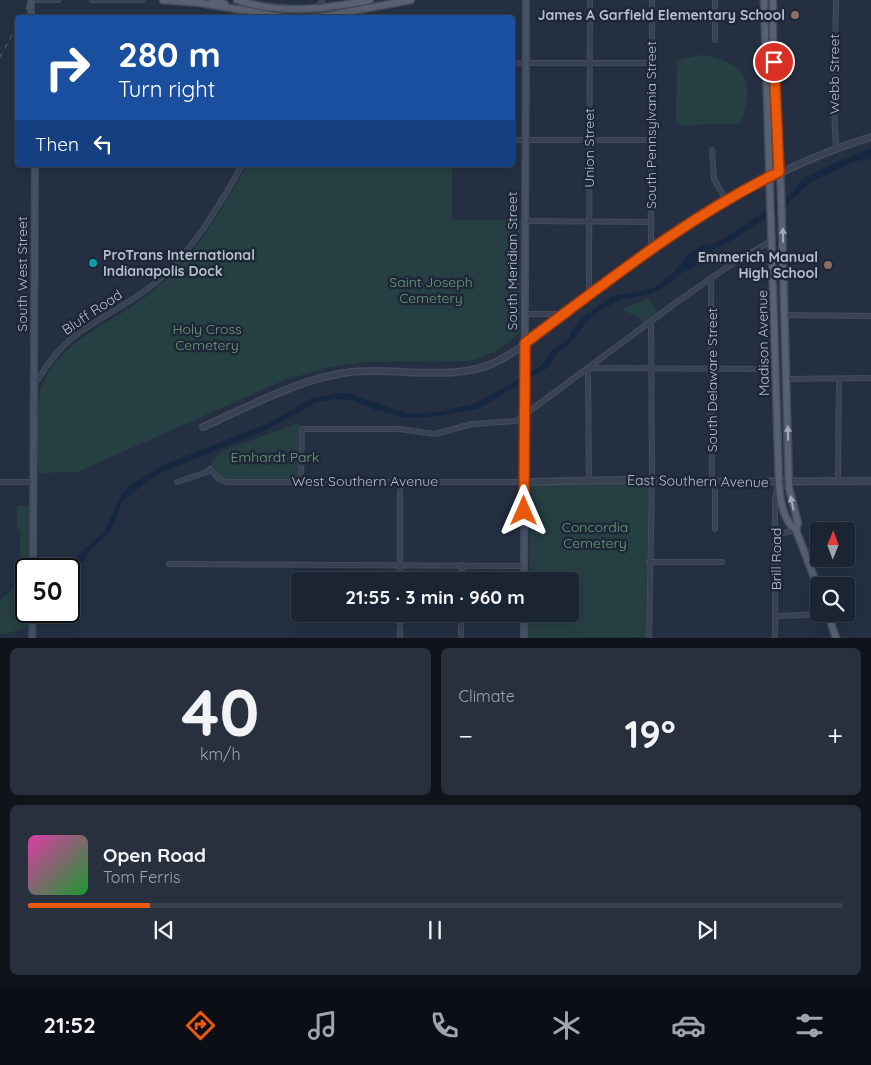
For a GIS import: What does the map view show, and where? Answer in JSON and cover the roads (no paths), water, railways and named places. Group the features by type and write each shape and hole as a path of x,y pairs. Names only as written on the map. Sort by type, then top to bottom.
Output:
{"main road":[{"path":"31,0 31,15"},
{"path":"162,0 201,3 269,15"},
{"path":"212,0 227,2 241,10"},
{"path":"237,0 286,10 317,9 370,0"},
{"path":"330,15 411,0"},
{"name":"South Meridian Street","path":"524,572 526,0"},
{"name":"Madison Avenue","path":"764,0 773,222 779,482 785,514 790,526 796,530 814,577"},
{"name":"Madison Avenue","path":"773,0 782,217 789,481 790,498 798,523 796,530"},
{"name":"South West Street","path":"34,384 35,167"},
{"path":"33,558 34,384"},
{"path":"524,622 524,638"},
{"path":"831,622 836,638"},
{"path":"32,637 33,623"}],"street":[{"path":"31,0 58,0"},
{"path":"92,0 143,0"},
{"path":"315,15 322,0"},
{"name":"Union Street","path":"589,295 590,0"},
{"name":"South Pennsylvania Street","path":"650,250 652,0"},
{"path":"715,0 715,40"},
{"name":"Webb Street","path":"836,0 834,104 836,148"},
{"path":"515,63 652,63"},
{"path":"203,427 291,388 326,376 363,371 470,370 493,363 525,343 650,250 726,200 779,172 836,148 871,137"},
{"path":"515,140 651,140"},
{"path":"712,150 714,179 726,200"},
{"name":"Bluff Road","path":"34,384 58,352 72,338 135,299 163,276 205,225 241,167"},
{"path":"525,221 650,222"},
{"path":"301,480 302,429 395,429 435,434 472,424 511,423 524,416 711,278 773,240"},
{"name":"South Delaware Street","path":"711,278 715,530"},
{"path":"524,314 564,314"},
{"path":"784,315 871,316"},
{"path":"649,638 651,322"},
{"path":"588,368 776,369"},
{"path":"588,368 589,480"},
{"path":"838,481 839,378"},
{"path":"786,379 871,378"},
{"name":"West Southern Avenue","path":"177,482 207,472 210,469 219,479 227,482 301,480 524,482"},
{"name":"East Southern Avenue","path":"524,482 589,480 714,482 871,481"},
{"path":"400,481 400,572"},
{"path":"0,482 34,482"},
{"name":"Brill Road","path":"775,638 775,500 779,482"},
{"path":"776,535 796,530"},
{"path":"649,562 722,562"},
{"path":"169,564 524,566"},
{"path":"462,565 462,572"},
{"path":"776,616 810,615"},
{"path":"400,622 400,638"},
{"path":"461,622 461,638"}],"water":[{"path":"871,148 871,159 856,161 811,182 788,203 731,241 712,250 695,267 683,272 663,288 647,295 622,299 599,311 585,323 574,339 556,354 549,367 478,409 431,417 405,418 373,409 355,401 333,399 315,403 267,430 158,474 123,500 111,531 90,551 85,560 80,564 80,558 76,558 103,534 122,494 131,485 163,465 267,424 312,398 339,393 350,394 409,414 440,412 476,403 541,366 550,352 570,337 571,331 584,316 612,296 654,288 674,272 688,254 700,246 712,244 726,237 791,193 804,178"}],"railway":[{"path":"23,15 31,0"},
{"path":"0,57 15,30"}],"place":[{"name":"James A Garfield Elementary School","path":"795,15"},
{"name":"ProTrans International Indianapolis Dock","path":"93,263"},
{"name":"Emmerich Manual High School","path":"828,265"}],"park label":[{"name":"Saint Joseph Cemetery","path":"431,290"},
{"name":"Holy Cross Cemetery","path":"207,338"},
{"name":"Emhardt Park","path":"275,457"},
{"name":"Concordia Cemetery","path":"595,536"}]}
